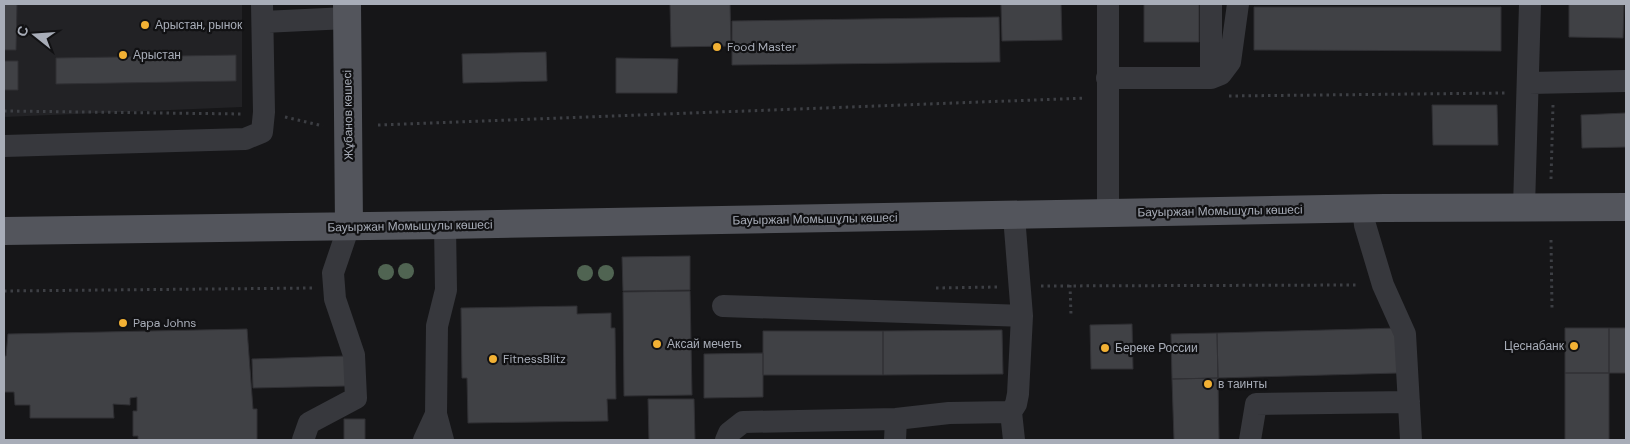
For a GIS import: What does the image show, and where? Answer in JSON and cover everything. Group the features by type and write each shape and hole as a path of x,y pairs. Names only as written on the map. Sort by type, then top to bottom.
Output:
{"main road":[{"name":"Жұбанов көшесі","path":"347,11 349,226"},
{"name":"Бауыржан Момышұлы көшесі","path":"4,230 1014,216 1363,208 1626,207"}],"street":[{"path":"1108,4 1108,213"},
{"path":"1211,4 1211,78"},
{"path":"1107,88 1211,78 1222,74 1230,62 1238,4"},
{"path":"1524,207 1530,4"},
{"path":"4,146 245,139 262,132 264,112 263,13 347,11"},
{"path":"1529,88 1626,81"},
{"path":"1363,208 1365,225 1383,285 1405,334 1411,440"},
{"path":"1014,216 1022,316 1018,394 1016,404 1011,412 1014,440"},
{"path":"443,440 436,414 437,326 446,290 445,225"},
{"path":"303,440 309,423 356,398 354,355 336,299 333,273 349,226"},
{"path":"723,306 1022,316"},
{"path":"1250,440 1256,404 1410,402"},
{"path":"726,440 729,433 743,422 896,430 949,413 1011,412"},
{"path":"424,440 436,414"}],"path":[{"path":"378,125 1065,98 1107,88"},
{"path":"1225,96 1529,88 1553,92 1551,179"},
{"path":"4,111 243,114 264,112 323,126"},
{"path":"1551,240 1552,308"},
{"path":"1071,315 1070,285 1356,285"},
{"path":"4,291 316,288"}],"shaded area":[{"name":"Арыстан","path":"4,4 242,4 242,107 4,117"}],"building":[{"path":"4,4 17,4 16,50 4,50"},
{"path":"670,4 730,4 731,46 671,47"},
{"path":"1001,4 1061,4 1062,40 1002,41"},
{"path":"1144,4 1199,4 1199,42 1144,42"},
{"path":"1569,4 1624,4 1623,38 1569,37"},
{"path":"1254,7 1501,7 1501,51 1254,50"},
{"path":"999,17 1000,62 732,65 732,21"},
{"path":"546,52 547,81 463,83 462,54"},
{"path":"236,55 236,81 56,84 56,58"},
{"path":"616,58 678,59 677,93 616,93"},
{"path":"4,61 18,61 18,90 4,90"},
{"path":"1432,105 1497,105 1498,145 1433,145"},
{"path":"1626,113 1626,147 1582,148 1581,115"},
{"path":"690,256 690,290 623,291 622,257"},
{"name":"Аксай мечеть","path":"690,291 692,395 624,396 623,292"},
{"path":"577,306 577,314 611,313 611,328 615,328 616,399 607,399 608,421 468,423 467,378 462,378 461,308"},
{"path":"1132,324 1133,369 1091,369 1090,325"},
{"path":"1398,328 1399,373 1218,378 1217,333"},
{"path":"1565,328 1609,328 1609,373 1565,373"},
{"path":"1609,328 1626,328 1626,373 1609,373"},
{"path":"247,329 253,409 257,409 257,440 138,440 138,436 133,436 133,411 137,411 137,397 130,398 130,405 113,404 114,418 30,418 30,405 15,405 14,392 4,392 4,356 6,356 8,334"},
{"path":"1002,330 1003,374 883,375 883,331"},
{"path":"763,331 883,331 883,375 763,375"},
{"path":"1217,333 1218,378 1172,379 1171,334"},
{"path":"763,353 763,397 704,398 704,354"},
{"path":"346,356 346,386 253,388 252,359"},
{"path":"1565,373 1609,373 1609,440 1565,440"},
{"path":"1218,378 1219,440 1174,440 1172,379"},
{"path":"648,399 694,399 695,440 649,440"},
{"path":"344,419 365,419 365,440 344,440"}],"place":[{"name":"Арыстан, рынок","path":"145,25"},
{"name":"Food Master","path":"717,47"},
{"name":"Арыстан","path":"123,55"},
{"name":"Papa Johns","path":"123,323"},
{"name":"Аксай мечеть","path":"657,344"},
{"name":"Цеснабанк","path":"1574,346"},
{"name":"Береке России","path":"1105,348"},
{"name":"FitnessBlitz","path":"493,359"},
{"name":"в таинты","path":"1208,384"}]}
